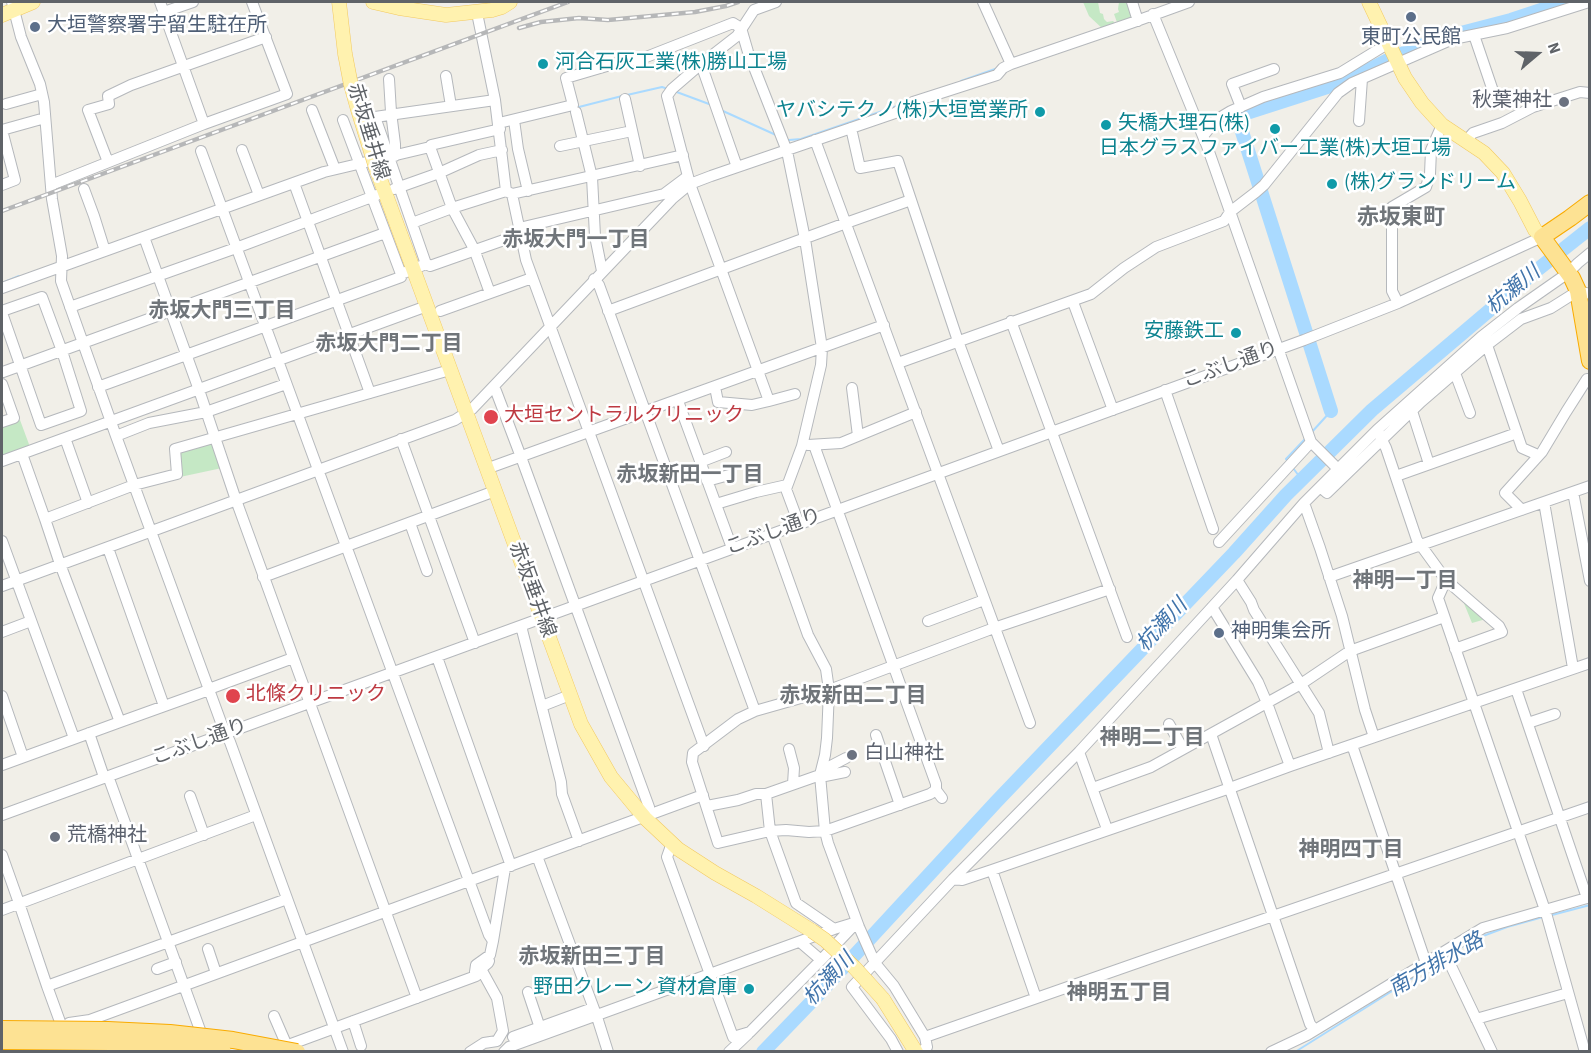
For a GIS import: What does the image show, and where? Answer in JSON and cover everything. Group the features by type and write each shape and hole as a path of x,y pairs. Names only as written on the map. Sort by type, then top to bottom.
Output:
{"highway":[{"path":"1590,203 1542,237 1584,293 1590,361"},
{"path":"2,1029 87,1029 170,1033 292,1048"},
{"path":"2,1044 111,1042 223,1052"}],"main road":[{"path":"9,9 33,2"},
{"name":"赤坂垂井線","path":"339,2 351,85 376,168 414,269 434,309 450,370 581,724 611,777 645,818 672,843 715,873 812,931 847,960 883,999 918,1052"},
{"path":"373,2 446,15 477,13 502,7 510,2"},
{"path":"1369,2 1405,78 1422,103 1442,125 1484,153 1503,173 1535,230 1542,237"}],"street":[{"path":"193,2 162,7 204,124"},
{"path":"51,185 204,124 287,94 252,2"},
{"path":"769,401 689,180 667,96 701,64 736,36 754,10 776,2"},
{"path":"983,2 1011,64"},
{"path":"1131,2 1138,21"},
{"path":"99,387 520,231 594,210 664,194 689,180 787,151 895,113 913,102 997,75 1011,64 1189,2"},
{"path":"1203,136 1216,120 1263,97 1394,55 1507,28 1589,2"},
{"path":"9,9 42,94 52,199 62,263 60,281 343,1052"},
{"path":"477,13 495,100 509,193 526,260 704,746"},
{"path":"1154,14 1203,136 1310,440 1336,468"},
{"path":"2,288 62,263 144,237 220,206 294,183 334,167 430,147 573,105 567,78 617,63 641,59 733,23 741,28 748,52 787,151 805,239 822,348 821,365 802,446 786,489 799,524"},
{"path":"1474,35 1493,91"},
{"path":"108,162 88,110 109,104 108,96 131,85 266,37"},
{"path":"898,363 1011,321 1073,302 1091,294 1156,247 1224,221 1230,212 1260,188 1338,93 1362,79 1394,55"},
{"path":"701,64 737,167"},
{"path":"1241,107 1232,84 1274,69"},
{"path":"446,76 451,106"},
{"path":"389,79 391,154 396,188 412,223 414,269"},
{"path":"1359,121 1362,79"},
{"path":"1466,141 1473,133 1502,123 1533,107 1580,92 1590,93"},
{"path":"6,104 42,94"},
{"path":"625,99 640,166"},
{"path":"391,154 375,117 495,100"},
{"path":"312,110 334,167"},
{"path":"576,112 592,177 599,285 755,711"},
{"path":"2,185 15,180 2,130 45,118"},
{"path":"343,120 358,162 374,196 385,233 414,269"},
{"path":"514,122 528,191"},
{"path":"1398,303 1392,291 1392,207 1426,187 1430,174 1431,150 1442,125"},
{"path":"851,128 860,168 898,161 958,341 999,451"},
{"path":"560,147 632,131"},
{"path":"815,140 1030,723"},
{"path":"430,147 452,208 474,249 490,293"},
{"path":"242,150 258,195"},
{"path":"396,188 439,173 479,155 502,150"},
{"path":"201,151 469,882 493,941"},
{"path":"412,223 452,208 509,193 528,191 683,155"},
{"path":"2,586 401,440 454,420 466,413 689,180"},
{"path":"294,183 370,393"},
{"path":"84,189 104,248"},
{"path":"70,307 374,196"},
{"path":"608,311 911,201"},
{"path":"2,422 14,418 2,384 4,376 2,370 83,344 385,233"},
{"path":"144,237 263,577 417,998"},
{"name":"こぶし通り","path":"2,815 1308,338 1398,303 1542,237"},
{"path":"898,1052 852,987 874,960 1079,752 1238,580 1336,468 1379,434 1518,308 1568,273 1590,253"},
{"path":"2,461 349,334 490,293 532,278"},
{"path":"1320,487 1327,493 1379,434 1412,411 1455,374 1484,341 1521,319 1584,293"},
{"path":"42,297 62,351 81,411 41,425 2,312 42,297"},
{"path":"1073,302 1113,410"},
{"path":"1011,321 1127,637"},
{"path":"486,469 884,325"},
{"path":"1484,341 1522,448 1538,455"},
{"path":"45,519 134,485 177,474 175,449 450,370"},
{"path":"1455,374 1470,414"},
{"path":"1522,510 1505,493 1542,452 1587,379 1590,379"},
{"path":"116,436 149,423 206,412 286,384"},
{"path":"493,387 521,457 649,807 645,818"},
{"path":"715,387 718,402 752,405 795,394"},
{"path":"852,388 858,436"},
{"path":"1165,390 1213,529"},
{"path":"678,400 732,548"},
{"path":"1412,411 1430,464"},
{"path":"802,446 841,442 916,412"},
{"path":"1396,476 1517,433"},
{"path":"1379,434 1396,476 1417,540 1446,580 1499,626 1502,632 1455,648"},
{"path":"65,438 88,503"},
{"path":"401,440 475,643"},
{"path":"1219,542 1310,440"},
{"path":"814,445 837,510 894,667 936,784 939,794 930,794 825,831 770,831 718,843 692,762 693,753 738,719 755,711 829,690 894,667 994,628 1110,589"},
{"path":"700,462 726,452"},
{"path":"22,454 60,564 120,722"},
{"path":"707,481 729,475"},
{"path":"716,504 787,485"},
{"path":"1329,577 1590,486"},
{"path":"263,577 495,491"},
{"path":"1573,492 1590,581"},
{"path":"1544,502 1573,668"},
{"path":"1304,503 1342,616 1374,737"},
{"path":"410,523 427,571"},
{"path":"772,534 808,635 826,669 829,690 827,738 820,774 825,831 858,925 874,960 894,986 925,1038 927,1047 918,1052"},
{"path":"2,541 74,738"},
{"path":"108,548 164,706"},
{"path":"1238,580 1254,610 1319,713 1329,753"},
{"path":"1446,580 1438,598 1547,914 1585,1052"},
{"path":"928,621 984,600"},
{"path":"1212,607 1258,682 1290,766"},
{"path":"1093,788 1151,767 1301,684 1350,651 1444,617"},
{"path":"2,632 31,621"},
{"path":"521,626 561,782 562,794 579,841"},
{"path":"437,657 508,867 488,963 481,969 497,998 503,1031 497,1041 484,1043 470,1052"},
{"path":"2,765 293,658"},
{"path":"953,879 962,880 992,870 1590,663"},
{"path":"1271,1052 1315,1030 1483,928 1547,914 1588,897 1516,688"},
{"path":"542,706 570,694"},
{"path":"2,696 23,757"},
{"path":"1528,723 1555,714"},
{"path":"1169,723 1183,749"},
{"path":"89,733 208,1052"},
{"path":"1211,734 1310,1024 1315,1030"},
{"path":"876,735 900,805"},
{"path":"1352,745 1426,963"},
{"path":"789,749 794,768 793,784"},
{"path":"1079,752 1107,830"},
{"path":"2,1044 22,1029 40,1024 90,1020 645,818 705,801 738,800 756,794 766,794 820,774 846,758"},
{"path":"820,774 845,772"},
{"path":"766,794 770,831 796,903 834,929"},
{"path":"190,796 204,835"},
{"path":"925,1038 1590,807"},
{"path":"2,909 256,815"},
{"path":"672,843 667,857 733,1037 750,1032"},
{"path":"2,855 71,1052"},
{"path":"537,856 608,1052"},
{"path":"992,870 1036,998"},
{"path":"47,986 287,899"},
{"path":"513,1037 711,975 834,929 858,925"},
{"path":"729,1052 858,925"},
{"path":"800,942 821,960"},
{"path":"208,949 216,973"},
{"path":"271,1052 292,1048 334,1028 476,976 476,965 490,955"},
{"path":"157,969 176,962"},
{"path":"1451,966 1492,1052"},
{"path":"528,992 540,1028"},
{"path":"1476,1018 1568,993"},
{"path":"504,1052 509,1047 595,1012"},
{"path":"274,1016 292,1048"},
{"path":"353,1021 361,1046"}],"green space":[{"path":"1083,2 1098,2 1104,19 1115,23 1105,31 1089,16"},
{"path":"1119,2 1129,2 1136,19 1118,25 1114,14 1119,12"},
{"path":"20,420 30,447 2,458 2,426"},
{"path":"211,439 222,468 180,477 178,450"},
{"path":"1463,601 1486,619 1472,623"}],"waterway":[{"path":"1331,411 1237,116 1349,80 1390,59 1438,39 1511,20 1565,2"},
{"path":"961,81 998,68"},
{"path":"627,95 662,87 668,89"},
{"path":"674,91 709,104"},
{"path":"575,108 622,96"},
{"path":"789,140 801,139 897,106"},
{"path":"723,111 776,135"},
{"name":"杭瀬川","path":"763,1052 1286,495 1372,410 1590,228"},
{"path":"2,283 19,276"},
{"path":"1311,433 1331,411"},
{"path":"1288,461 1286,459 1305,439"},
{"path":"1293,468 1302,480"},
{"name":"南方排水路","path":"1552,915 1590,905"},
{"name":"南方排水路","path":"1295,1052 1475,939 1543,917"}],"railway":[{"path":"2,211 568,2"},
{"path":"519,28 541,22 579,18 608,20 695,12 738,2"}],"place":[{"name":"東町公民館","path":"1411,17"},
{"name":"大垣警察署宇留生駐在所","path":"35,27"},
{"name":"河合石灰工業(株)勝山工場","path":"543,64"},
{"name":"秋葉神社","path":"1564,102"},
{"name":"ヤバシテクノ(株)大垣営業所","path":"1040,112"},
{"name":"矢橋大理石(株)","path":"1106,125"},
{"name":"日本グラスファイバー工業(株)大垣工場","path":"1275,129"},
{"name":"(株)グランドリーム","path":"1332,184"},
{"name":"安藤鉄工","path":"1236,333"},
{"name":"大垣セントラルクリニック","path":"491,417"},
{"name":"神明集会所","path":"1219,633"},
{"name":"北條クリニック","path":"233,696"},
{"name":"白山神社","path":"852,755"},
{"name":"荒橋神社","path":"55,837"},
{"name":"野田クレーン 資材倉庫","path":"749,989"}],"district":[{"name":"赤坂東町","path":"1401,219"},
{"name":"赤坂大門一丁目","path":"576,241"},
{"name":"赤坂大門三丁目","path":"222,312"},
{"name":"赤坂大門二丁目","path":"389,345"},
{"name":"赤坂新田一丁目","path":"690,476"},
{"name":"神明一丁目","path":"1405,582"},
{"name":"赤坂新田二丁目","path":"853,697"},
{"name":"神明二丁目","path":"1152,739"},
{"name":"神明四丁目","path":"1351,851"},
{"name":"赤坂新田三丁目","path":"592,958"},
{"name":"神明五丁目","path":"1119,994"}]}
